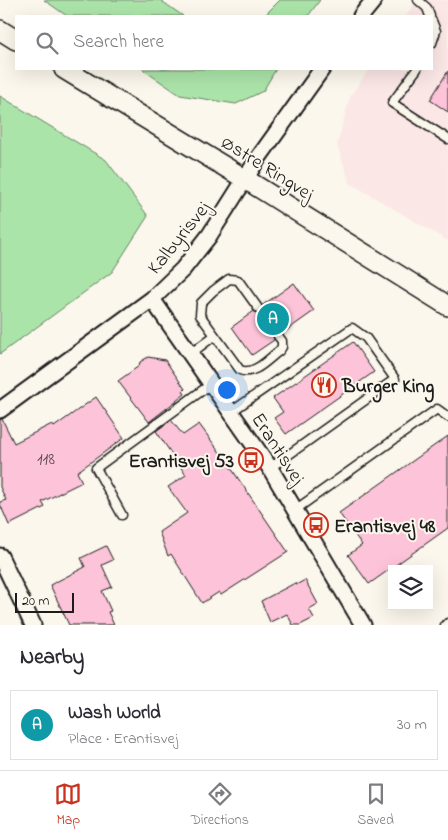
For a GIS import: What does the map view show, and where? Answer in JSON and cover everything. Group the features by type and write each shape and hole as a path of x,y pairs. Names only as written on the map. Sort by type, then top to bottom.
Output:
{"street":[{"path":"362,15 374,0"},
{"path":"0,30 15,39"},
{"name":"Østre Ringvej","path":"66,70 448,306"},
{"name":"Kalbyrisvej","path":"0,410 152,299 183,269 209,236 245,179 321,70"},
{"name":"Erantisvej","path":"152,299 270,468 363,625"},
{"path":"0,556 33,625"}],"lane":[{"path":"418,0 427,8 430,15"},
{"path":"433,24 436,32 433,40"},
{"path":"416,70 392,103 448,139"},
{"path":"258,308 238,280 229,279 201,303 200,315 240,370 246,373 254,370 279,351 282,347 282,341 278,336"},
{"path":"231,412 352,328 366,338 395,378 270,468"},
{"path":"190,354 214,336"},
{"path":"122,515 96,468 211,384"},
{"path":"295,510 437,409 448,417"}],"shaded area":[{"path":"417,0 448,0 448,241 350,183 337,145 350,97 368,70 433,70 433,15 407,15"}],"green space":[{"path":"44,0 160,0 182,15 66,15"},
{"path":"280,0 320,0 309,15 265,15"},
{"path":"143,70 275,70 263,91 236,104 180,95"},
{"path":"0,96 106,160 148,216 112,272 0,354"}],"building":[{"path":"448,71 448,112 430,100"},
{"path":"294,283 314,311 283,333 275,331 273,334 274,340 252,355 232,327 254,311 261,313 263,305"},
{"name":"Burger King","path":"353,342 374,372 286,434 274,418 283,412 273,398"},
{"path":"148,357 165,360 185,389 183,391 185,394 149,422 118,381"},
{"path":"96,397 124,438 77,472 82,482 42,502 45,507 9,525 0,504 0,502 6,500 0,487 0,419 2,419 14,443 52,424 54,427"},
{"path":"171,420 183,435 199,424 288,552 221,595 219,592 202,603 171,554 168,556 159,532 187,513 168,487 186,475 156,431"},
{"path":"448,436 448,528 396,565 388,565 388,571 369,584 348,555 362,545 339,513"},
{"path":"106,546 113,560 102,565 112,587 102,591 111,611 108,612 114,625 69,625 50,585 85,567 81,558"},
{"path":"305,580 318,604 309,609 314,618 300,625 293,625 287,614 270,622 261,601 295,583 296,585"}],"place":[{"name":"Wash World","path":"273,319"},
{"name":"Burger King","path":"324,385"},
{"name":"Erantisvej 53","path":"251,460"},
{"name":"Erantisvej 48","path":"316,525"}]}
